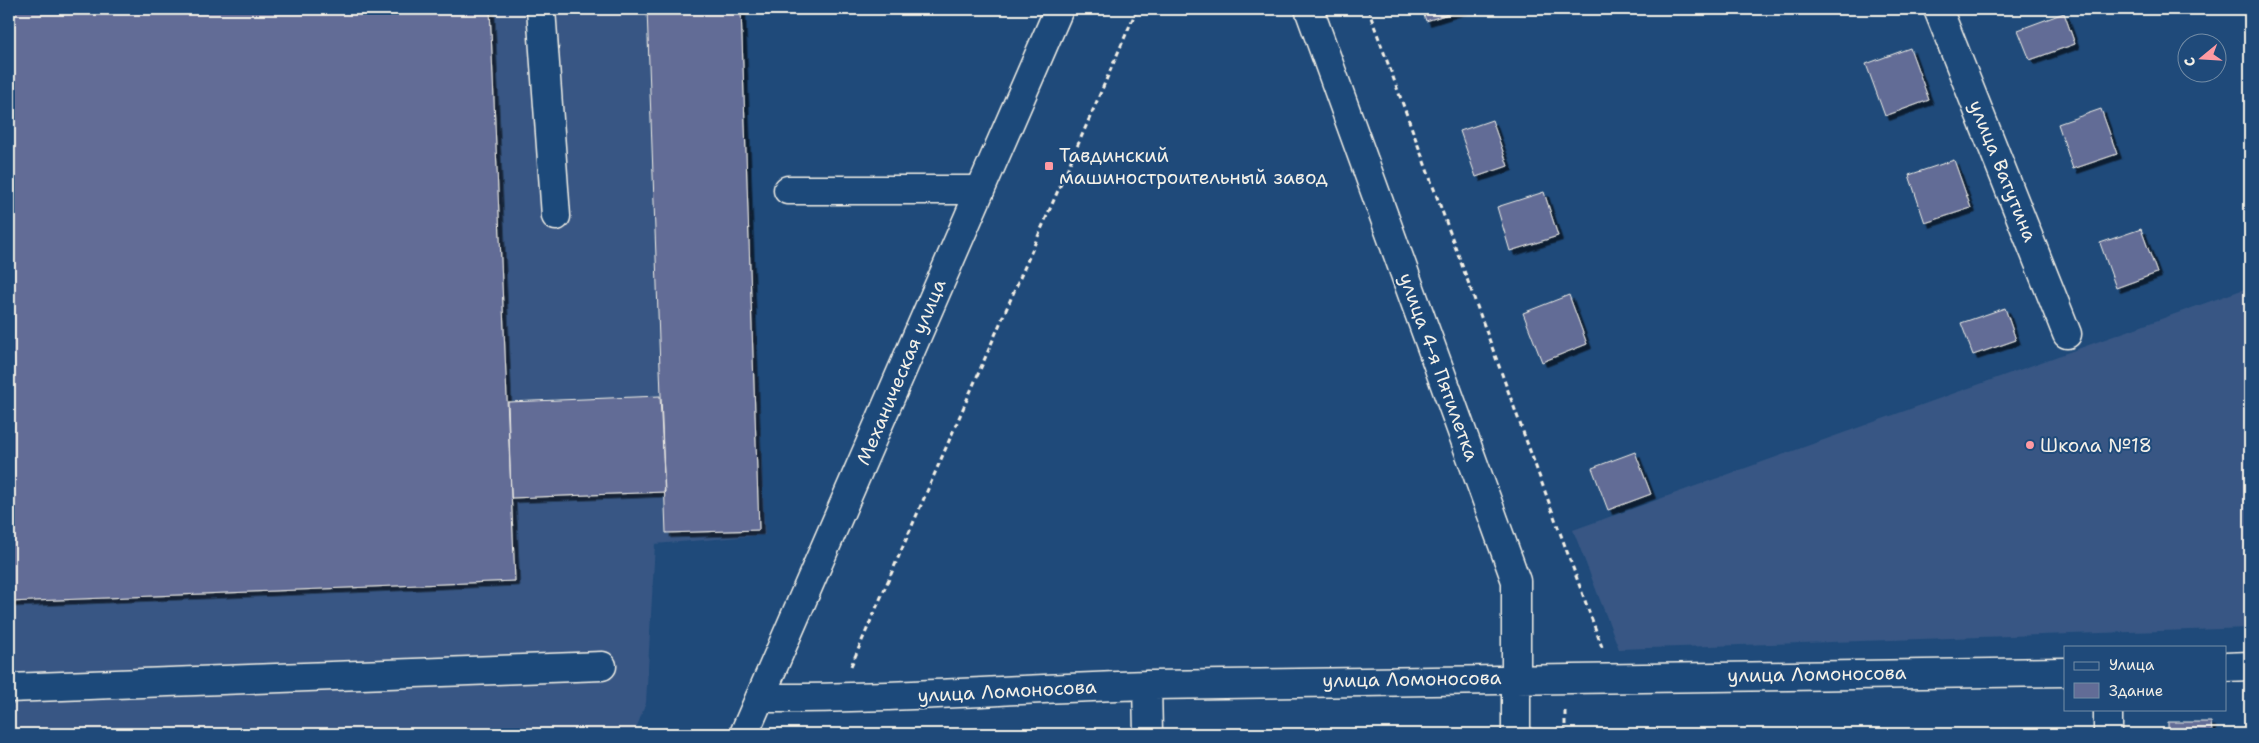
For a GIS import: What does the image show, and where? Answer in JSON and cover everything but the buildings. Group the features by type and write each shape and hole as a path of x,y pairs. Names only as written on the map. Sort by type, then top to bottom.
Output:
{"street":[{"path":"541,9 556,216"},
{"name":"Механическая улица","path":"744,734 1059,9"},
{"name":"улица 4-я Пятилетка","path":"1309,9 1516,581 1516,734"},
{"name":"улица Ватутина","path":"1938,9 2067,334"},
{"path":"788,190 980,190"},
{"path":"9,688 602,666"},
{"path":"2226,667 2250,666"},
{"name":"улица Ломоносова","path":"760,698 837,699 1147,685 1515,677 2064,672"},
{"path":"1147,685 1148,734"},
{"path":"2108,710 2108,734"}],"path":[{"path":"837,699 1136,9"},
{"path":"1368,9 1603,649 1564,711 1565,734"}],"shaded area":[{"path":"9,9 741,9 765,535 655,544 646,703 634,734 9,734"},
{"name":"Школа №18","path":"2250,287 2250,628 1619,649 1573,530"}],"place":[{"name":"Тавдинский машиностроительный завод","path":"1049,166"},
{"name":"Школа №18","path":"2030,445"}]}
